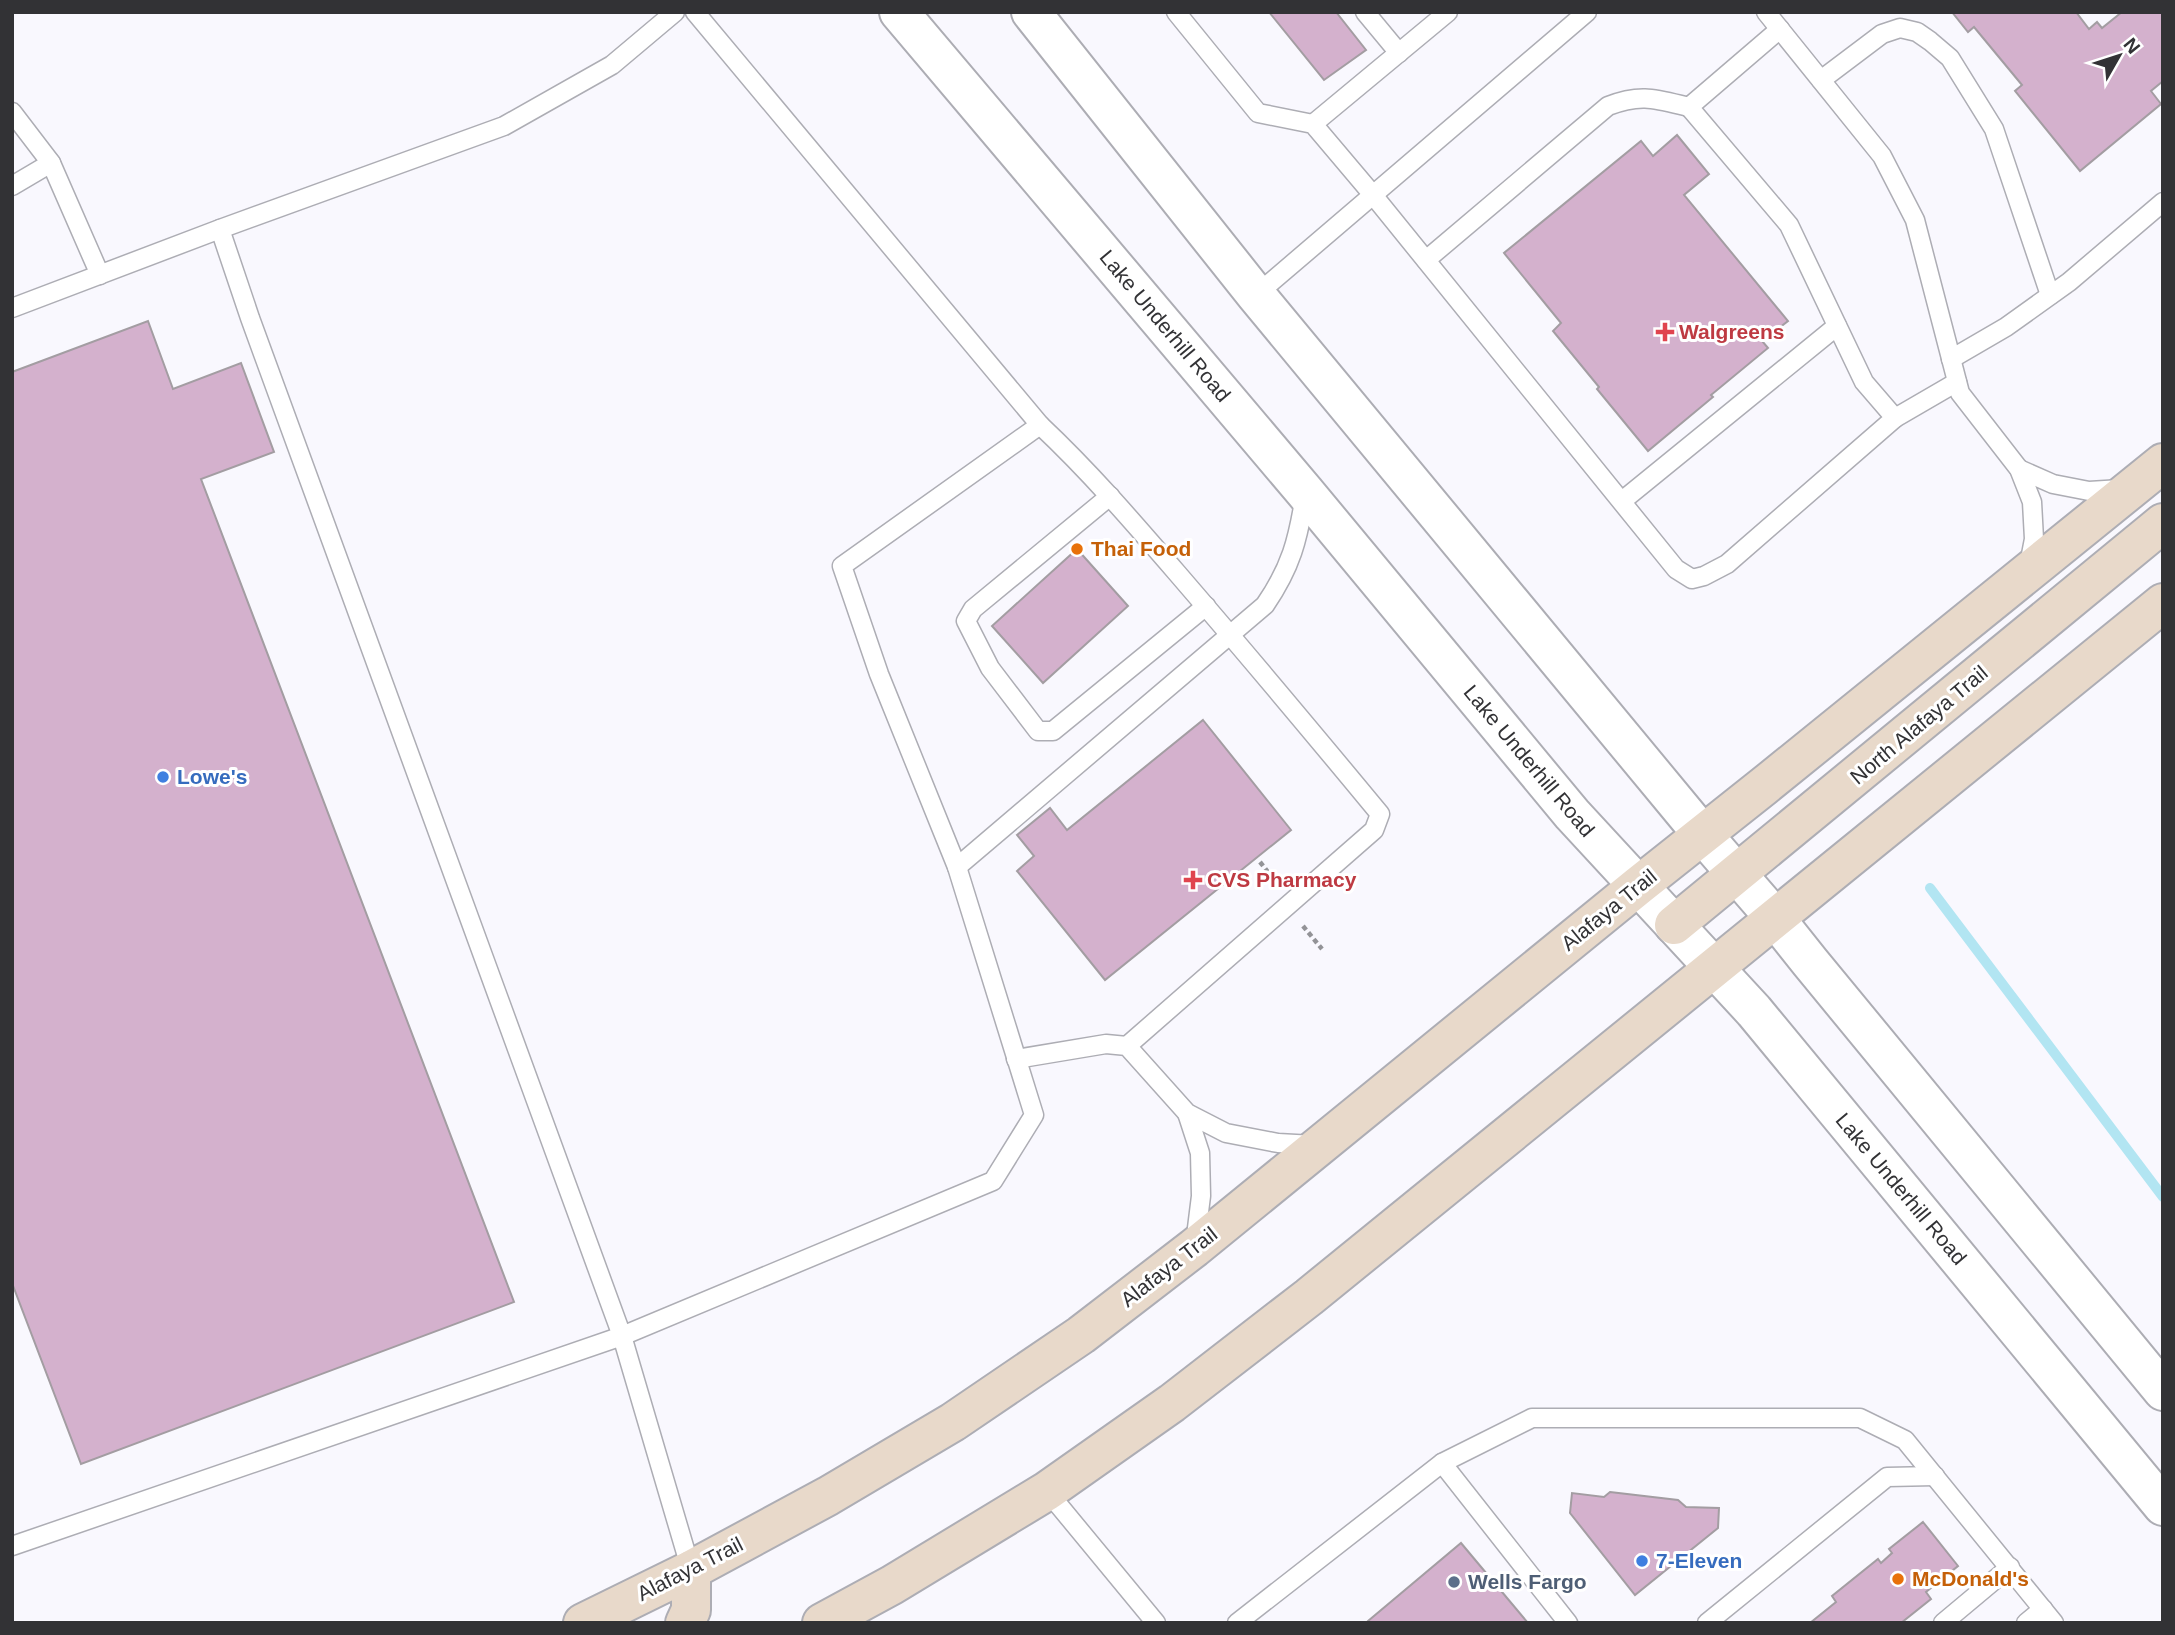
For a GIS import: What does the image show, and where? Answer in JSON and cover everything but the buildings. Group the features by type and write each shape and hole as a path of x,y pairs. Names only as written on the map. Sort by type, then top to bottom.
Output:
{"main road":[{"path":"1703,835 2163,463"},
{"name":"North Alafaya Trail","path":"1674,925 2163,523"},
{"path":"822,1623 892,1585 1046,1492 1172,1403 1309,1297 2163,603"},
{"name":"Alafaya Trail","path":"583,1623 691,1570 828,1496 953,1422 1081,1335 1195,1248 1703,835"},
{"path":"685,1623 691,1610 691,1570"}],"street":[{"name":"Lake Underhill Road","path":"899,12 1305,492 1572,814 1754,1011 2163,1506"},
{"path":"1031,12 1256,295 1703,835 1775,918 2163,1391"}],"lane":[{"path":"12,308 504,126 612,65 675,12"},
{"path":"695,12 1040,425 1074,456 1110,496 1231,635 1380,814 1374,830 1127,1045 1106,1044 1016,1059"},
{"path":"1176,12 1258,113 1313,124 1676,569 1692,579 1727,564 1895,418 1957,382"},
{"path":"1365,12 1399,53"},
{"path":"1313,124 1448,12"},
{"path":"1256,295 1587,12"},
{"path":"1766,12 1882,156 1915,220 1960,393 2019,469 2032,502 2034,539 2028,572"},
{"path":"1821,80 1882,34 1900,28 1917,32 1950,58 1994,129 2050,295"},
{"path":"1689,107 1780,29"},
{"path":"1426,260 1608,106 1623,100 1650,97 1689,107 1789,225 1864,382 1895,418"},
{"path":"12,112 51,163 100,275"},
{"path":"12,186 51,163"},
{"path":"1951,359 2007,327 2163,202"},
{"path":"220,229 263,354 622,1336 691,1570"},
{"path":"1622,501 1837,326"},
{"path":"12,1546 622,1336 993,1181 1034,1115 957,867 879,674 842,566 1040,425"},
{"path":"2019,469 2053,484 2089,491 2131,489"},
{"path":"957,867 1265,605 1281,581 1298,537 1305,492"},
{"path":"1110,496 973,609 966,621 990,668 1038,732 1053,731 1206,606"},
{"path":"1127,1045 1187,1113 1226,1133 1278,1143 1321,1146"},
{"path":"1187,1113 1200,1153 1201,1196 1195,1248"},
{"path":"1237,1623 1442,1463 1532,1418 1860,1418 1905,1440 2049,1616 2026,1623"},
{"path":"1442,1463 1569,1623"},
{"path":"1707,1623 1887,1477 1935,1476"},
{"path":"1046,1492 1156,1623"},
{"path":"1943,1623 2010,1567"}],"path":[{"path":"1260,863 1282,889"},
{"path":"1302,925 1322,950"}],"waterway":[{"path":"1930,888 2163,1197"}],"place":[{"name":"Walgreens","path":"1665,332"},
{"name":"Thai Food","path":"1077,549"},
{"name":"Lowe's","path":"163,777"},
{"name":"CVS Pharmacy","path":"1193,880"},
{"name":"7-Eleven","path":"1642,1561"},
{"name":"McDonald's","path":"1898,1579"},
{"name":"Wells Fargo","path":"1454,1582"}]}
